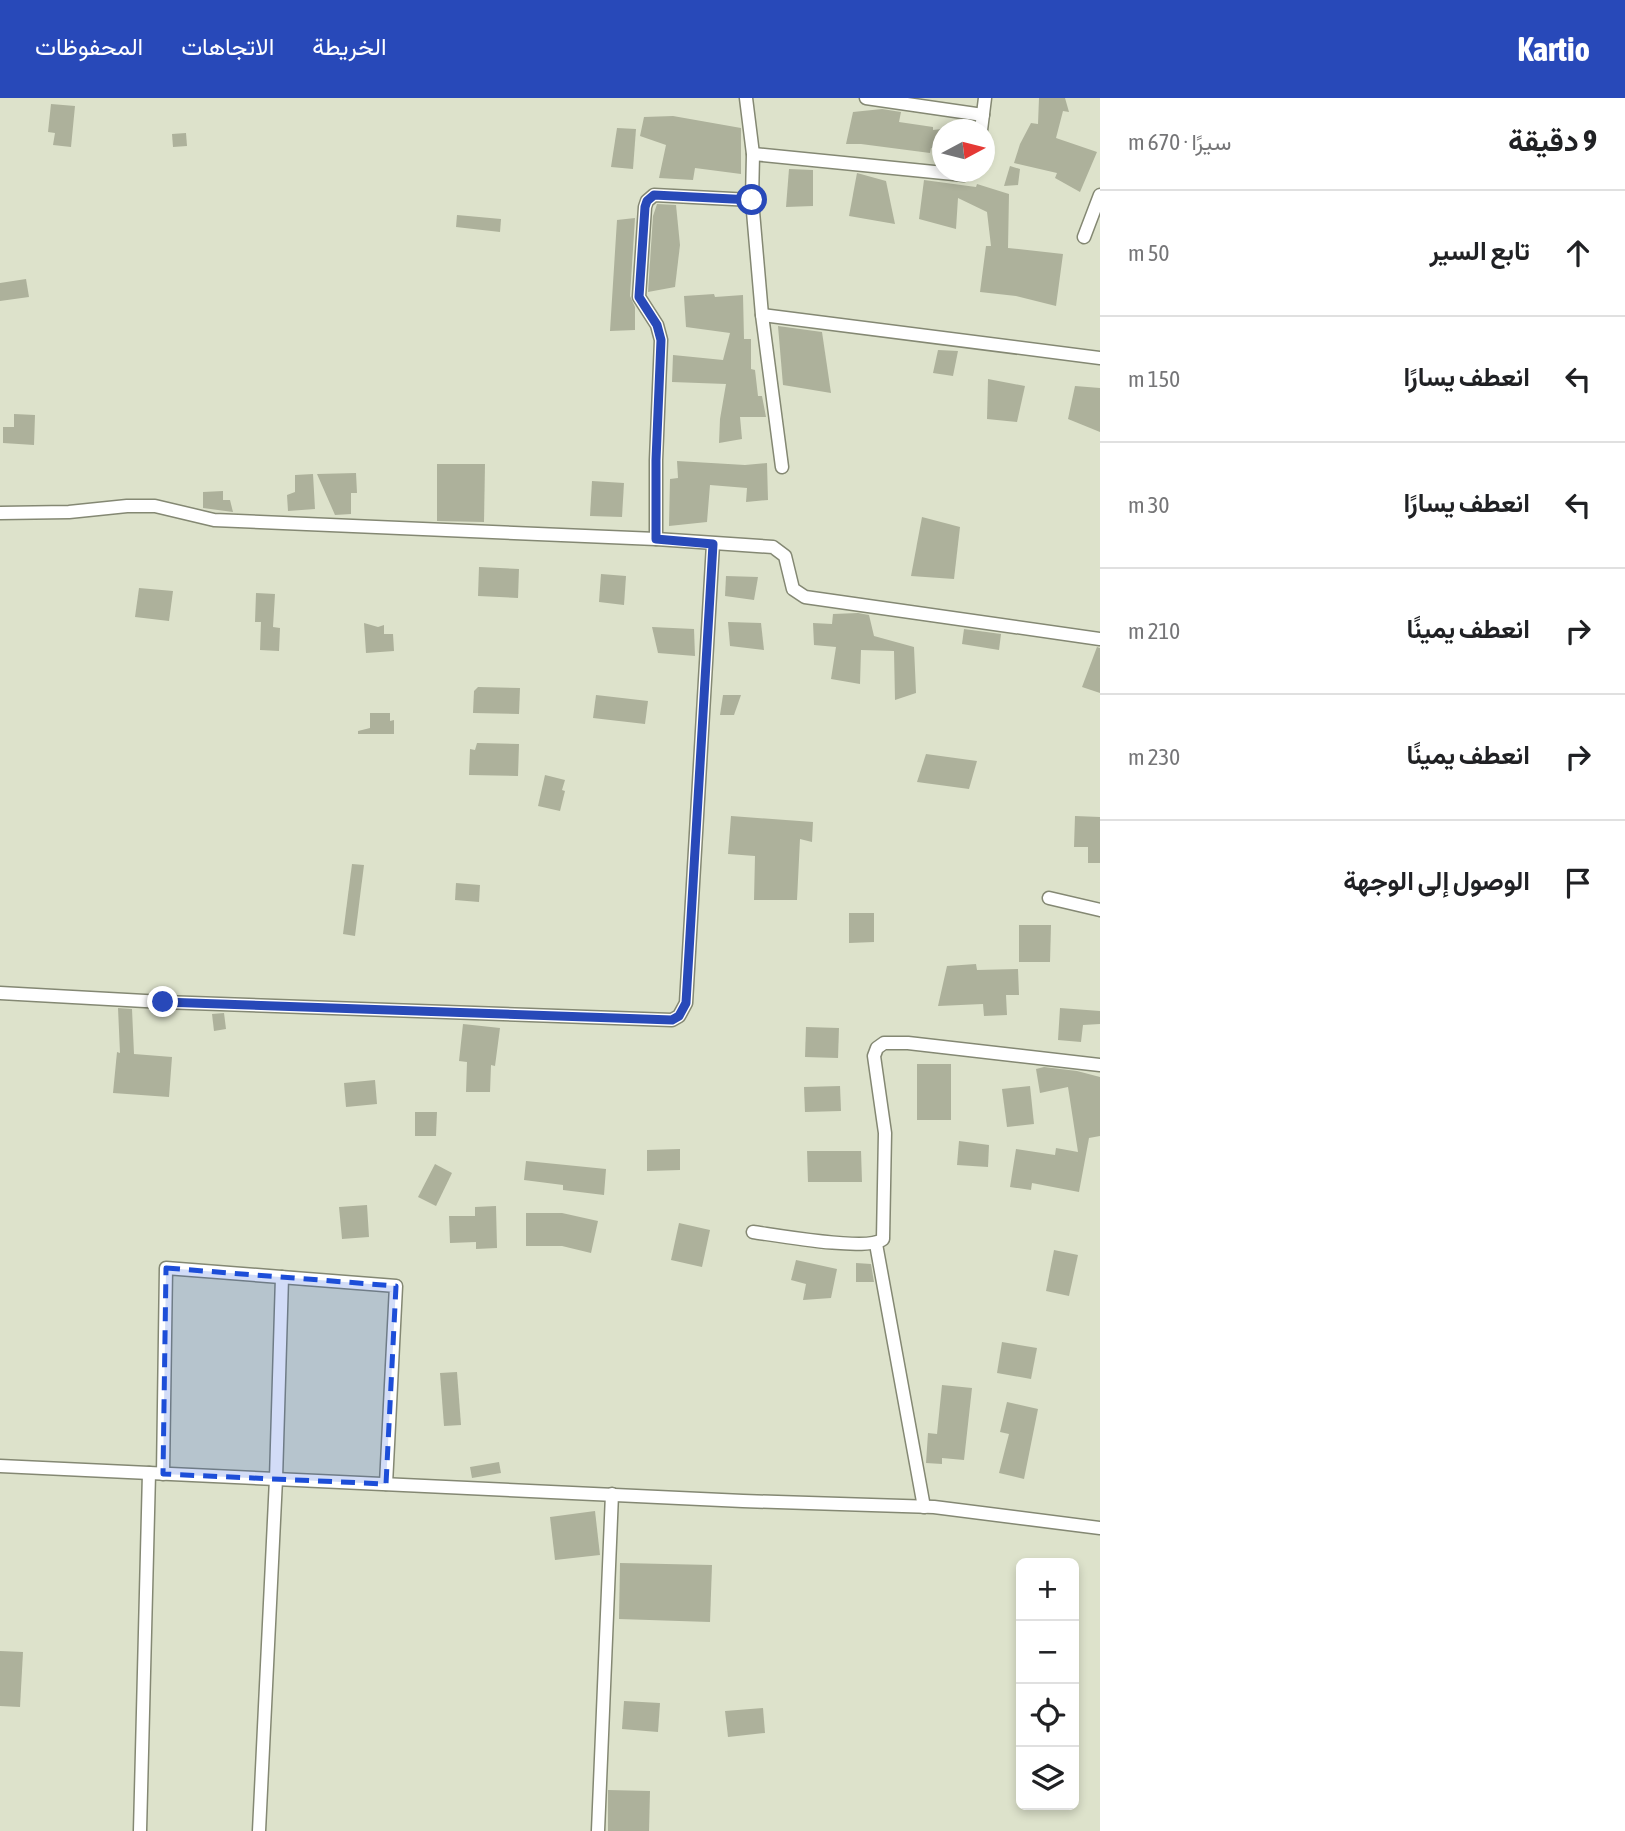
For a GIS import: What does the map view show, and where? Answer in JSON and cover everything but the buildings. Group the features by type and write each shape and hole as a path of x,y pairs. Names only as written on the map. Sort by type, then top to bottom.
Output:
{"street":[{"path":"746,98 753,154 752,200 762,316 782,467"},
{"path":"866,98 983,115"},
{"path":"982,119 985,98"},
{"path":"753,154 932,172"},
{"path":"656,539 661,340 657,325 639,297 645,207 654,195 752,200"},
{"path":"1084,237 1100,195"},
{"path":"762,316 1100,358"},
{"path":"0,513 69,512 155,506 214,520 656,539 773,547 785,556 793,589 805,597 1100,639"},
{"path":"0,993 163,1002 672,1020 679,1016 686,1003 713,544"},
{"path":"1049,898 1100,910"},
{"path":"752,1231 825,1241 876,1244 883,1239 884,1115 874,1056 880,1044 908,1043 1100,1065"},
{"path":"876,1244 924,1507"},
{"path":"163,1474 166,1268 396,1286 386,1484"},
{"path":"259,1831 276,1479 282,1277"},
{"path":"0,1466 924,1507 1100,1528"},
{"path":"140,1831 149,1473"},
{"path":"598,1831 612,1494"}],"highlighted area":[{"path":"166,1268 396,1286 386,1484 163,1474"}],"route":[{"path":"163,1002 672,1020 679,1016 686,1003 713,544 656,539 661,340 657,325 641,304 639,297 645,207 654,195 752,200"}]}
